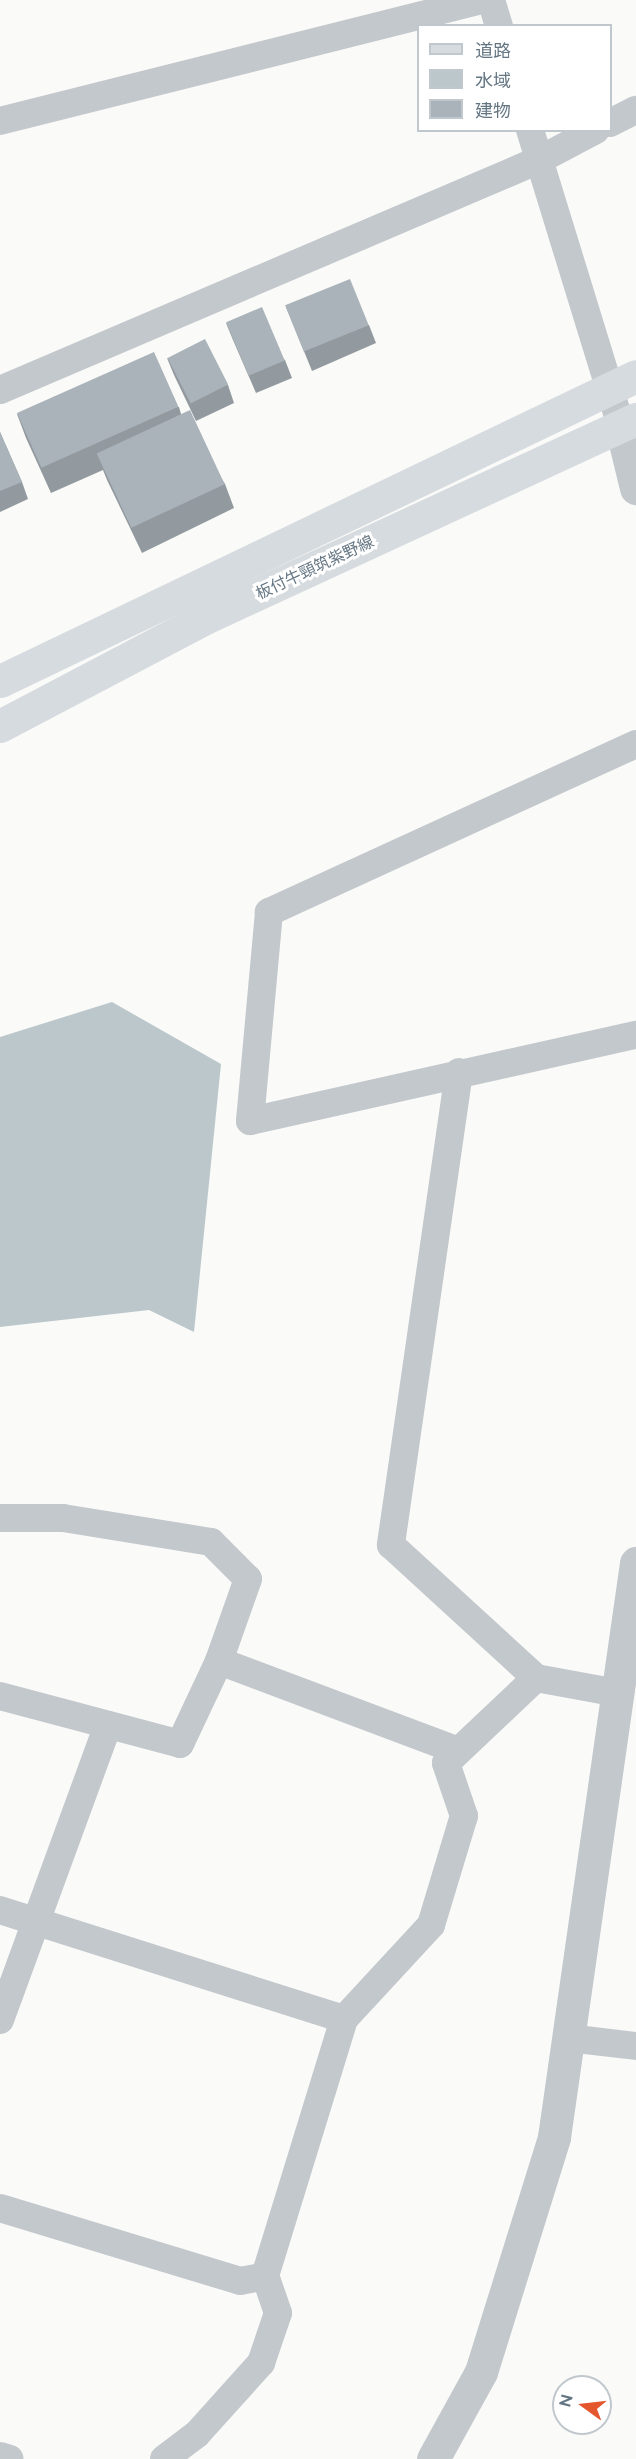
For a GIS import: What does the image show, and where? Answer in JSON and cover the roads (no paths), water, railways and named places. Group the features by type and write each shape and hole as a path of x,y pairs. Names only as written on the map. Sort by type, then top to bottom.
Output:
{"main road":[{"path":"0,681 622,383"},
{"name":"板付牛頸筑紫野線","path":"0,726 205,618 629,423"}],"street":[{"path":"0,122 482,0"},
{"path":"491,0 498,24"},
{"path":"612,122 636,110"},
{"path":"531,132 622,383 636,489"},
{"path":"0,390 539,160 592,132"},
{"path":"636,744 269,912 250,1121 459,1072 636,1035"},
{"path":"459,1072 390,1545 536,1678 618,1693"},
{"path":"0,1518 63,1518 211,1542 248,1579 219,1661 180,1744 0,1696"},
{"path":"433,2459 481,2372 554,2137 636,1563"},
{"path":"219,1661 458,1751"},
{"path":"164,2459 197,2434 261,2364 278,2313 265,2276 344,2019 431,1925 464,1816 446,1763 536,1678"},
{"path":"0,2020 108,1725"},
{"path":"0,1910 344,2019"},
{"path":"568,2038 636,2046"},
{"path":"0,2208 240,2281 265,2276"},
{"path":"0,2456 10,2459"}],"water":[{"path":"112,1002 221,1064 194,1332 149,1310 0,1327 0,1037"}]}
